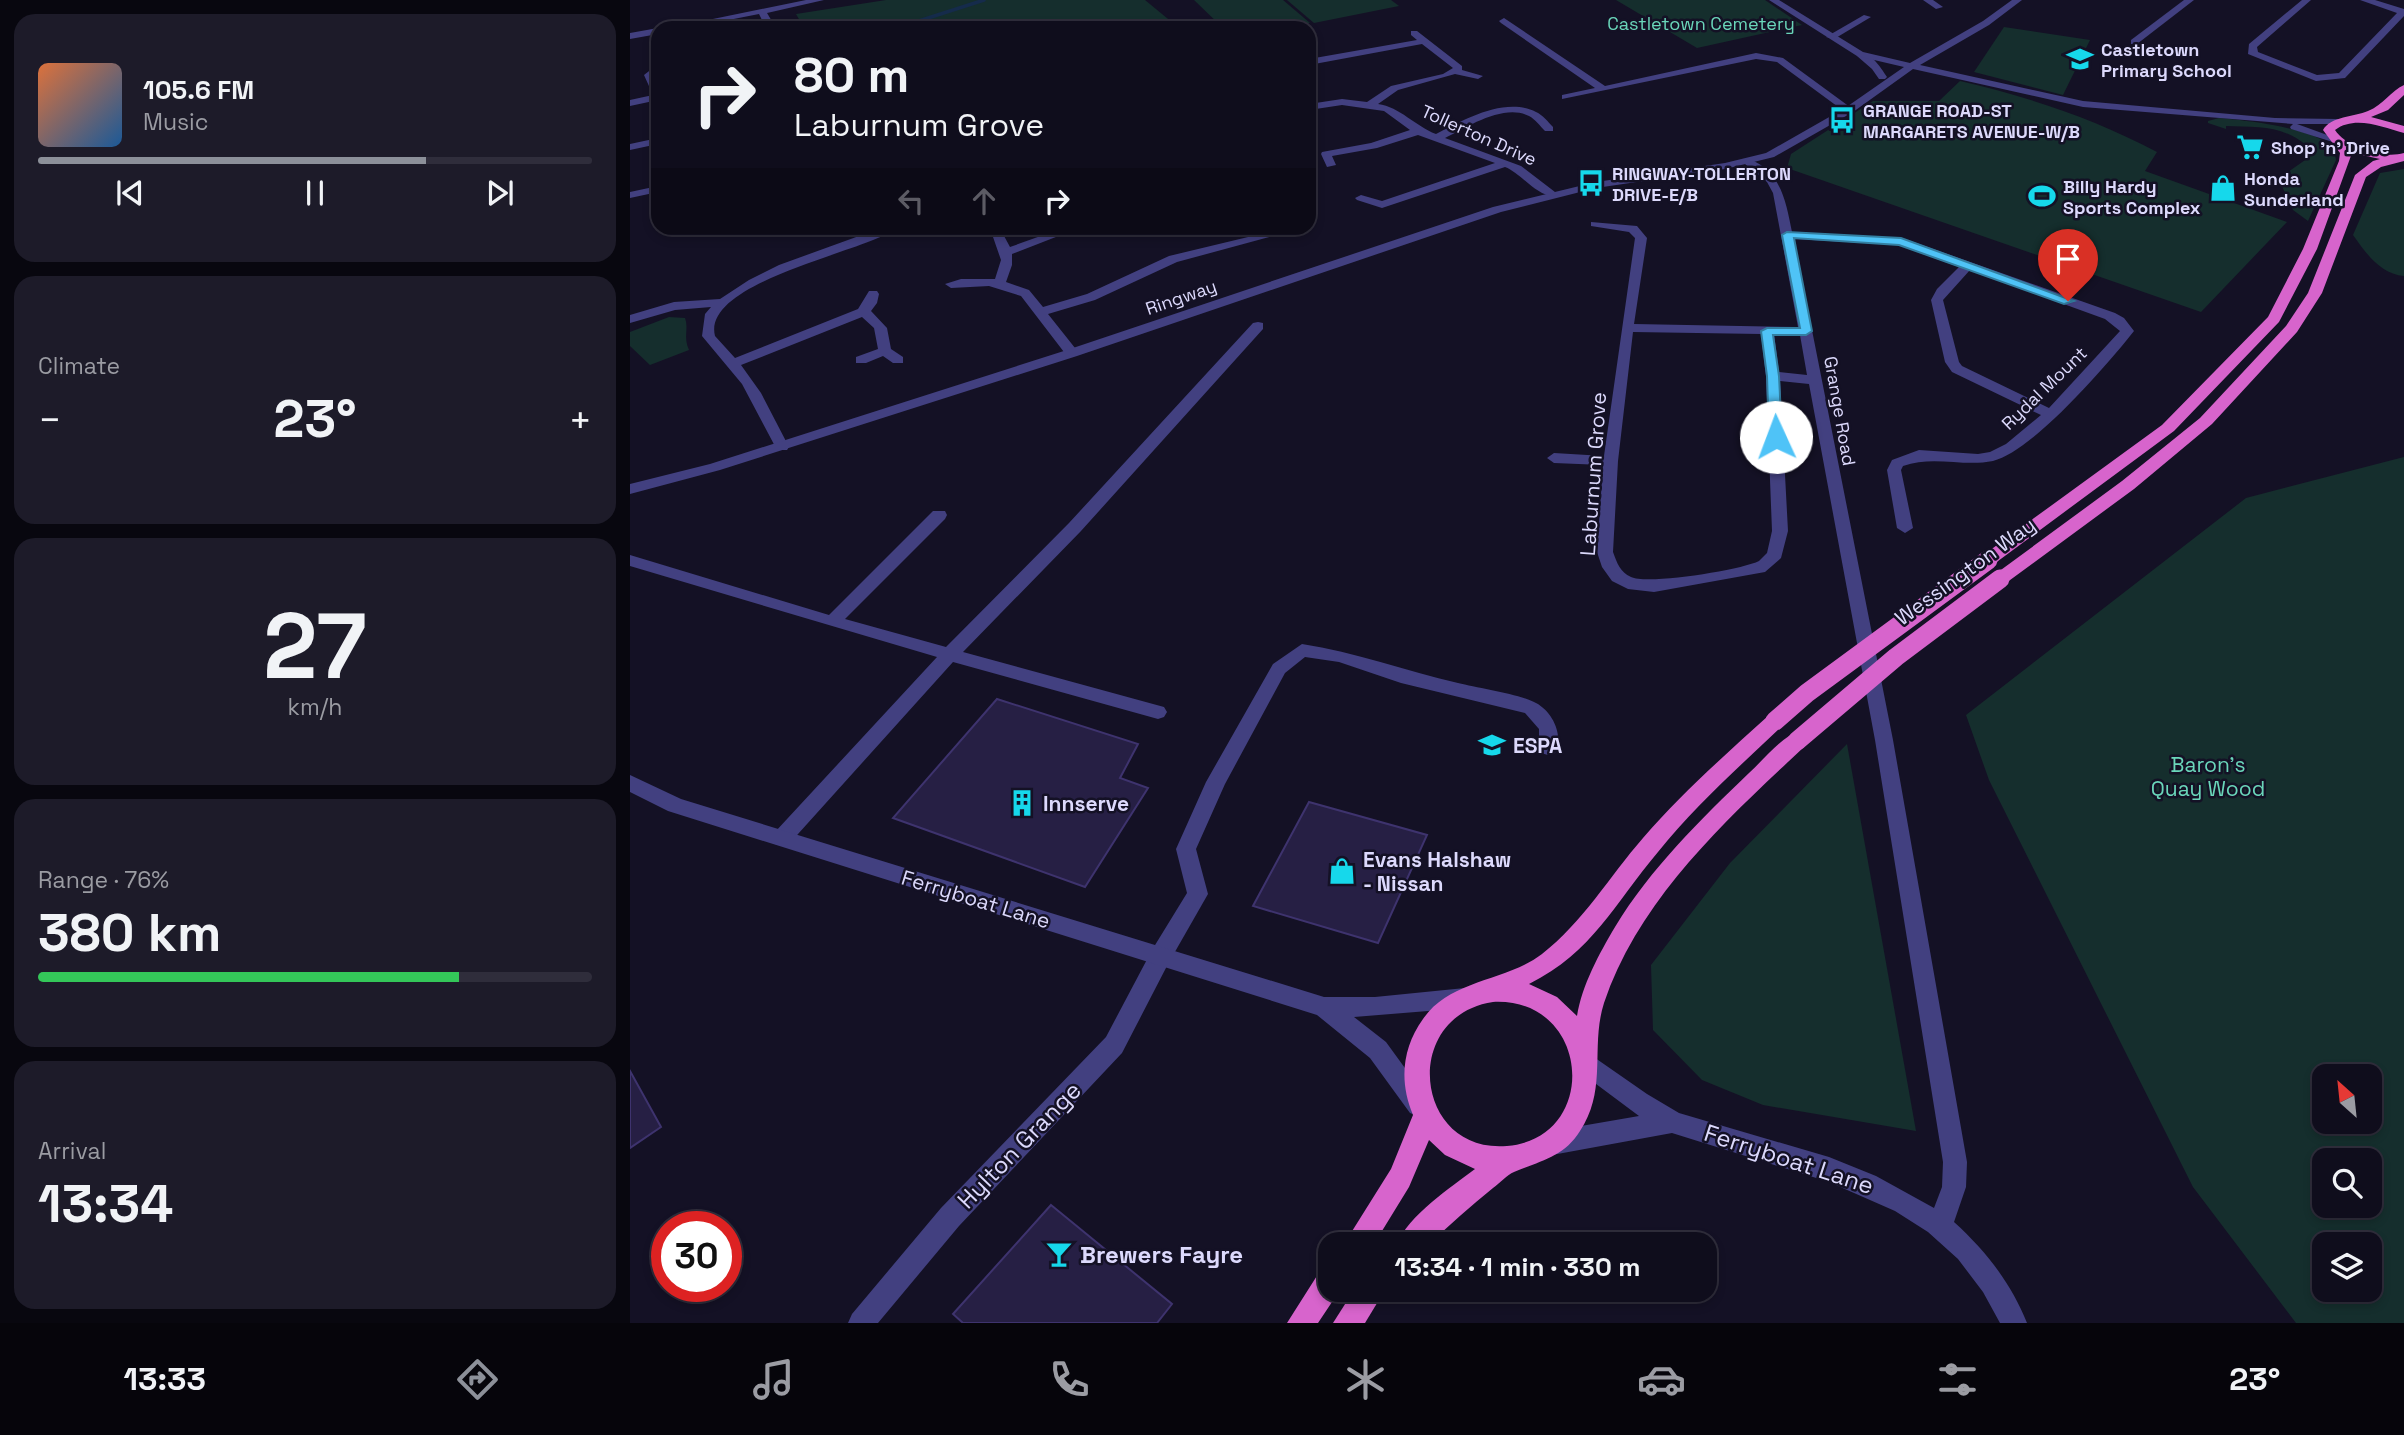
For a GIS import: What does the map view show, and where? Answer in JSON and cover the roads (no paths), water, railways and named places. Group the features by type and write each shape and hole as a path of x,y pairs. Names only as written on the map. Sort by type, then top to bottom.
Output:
{"highway":[{"path":"2344,121 2384,108 2395,101 2404,88"},
{"path":"2344,121 2385,123 2404,130"},
{"name":"Wessington Way","path":"2344,121 2329,130 2346,153 2345,161 2310,249 2286,301 2274,318 2168,428 1807,693 1708,783 1650,845 1581,934 1548,962 1447,1010 1424,1036 1418,1050 1414,1079 1423,1113 1439,1134 1469,1153 1510,1158 1552,1143 1574,1122 1587,1088 1590,1008 1604,969 1635,917 1692,848 1797,741 1846,697 1915,641 2163,458 2222,404 2304,313 2315,293 2361,175 2377,164 2404,157"},
{"name":"Wessington Way","path":"2338,142 2368,154 2404,157"},
{"path":"1478,995 1516,993 1545,1002 1566,1018 1580,1039 1587,1060"},
{"path":"1366,1232 1400,1178 1423,1113"},
{"name":"Wessington Way","path":"1423,1232 1449,1206 1510,1158"},
{"path":"1301,1323 1318,1298"},
{"path":"1347,1323 1362,1302"}],"street":[{"path":"710,21 820,0"},
{"path":"1773,0 1860,54 1876,66 1882,77"},
{"path":"1927,0 1939,7"},
{"path":"1749,162 1790,146 1849,110 1910,67 1986,23 2018,0"},
{"path":"2134,41 2190,0"},
{"path":"2307,0 2252,46 2253,54 2316,78 2342,76 2403,12 2364,0"},
{"path":"761,11 767,21"},
{"path":"1830,37 1867,17"},
{"path":"1504,21 1604,89"},
{"path":"630,36 651,32"},
{"path":"1414,33 1455,63 1459,68 1457,72"},
{"path":"1316,61 1424,41"},
{"path":"1860,54 2084,104 2275,121 2344,121"},
{"path":"1566,97 1769,56 1780,60 1849,110"},
{"path":"1371,104 1395,88 1457,72 1478,76"},
{"path":"630,103 651,98"},
{"name":"Tollerton Drive","path":"1316,106 1342,102 1371,104 1396,113 1418,131 1434,139 1506,163 1535,180 1551,194"},
{"path":"1434,139 1490,115 1525,107 1549,129"},
{"path":"2275,121 2338,142"},
{"path":"1331,165 1326,155 1373,146 1418,131"},
{"path":"630,147 651,142"},
{"name":"Ringway","path":"630,489 782,447 1072,354 1456,221 1551,194 1635,178 1749,162"},
{"name":"Grange Road","path":"1749,162 1771,180 1779,193 1884,740 1955,1162 1954,1186 1940,1227"},
{"path":"1361,198 1382,205 1410,193 1453,183 1506,163"},
{"path":"630,195 651,190"},
{"name":"Laburnum Grove","path":"1595,224 1633,229 1641,238 1611,461 1605,552 1608,566 1616,576 1641,587 1657,587 1759,568 1769,564 1777,554 1780,531 1773,376 1767,331"},
{"path":"782,447 759,401 733,363 710,341 706,330 709,316 719,303 758,279 873,235"},
{"path":"1007,252 1054,235"},
{"path":"1041,313 1091,297 1161,264 1250,235"},
{"name":"Rydal Mount","path":"1787,235 1888,239 1913,245 2110,316 2125,326 2126,335 2051,414 2011,447 1994,456 1978,459 1919,455 1897,463 1894,470 1905,528"},
{"path":"999,237 1009,263 999,283"},
{"path":"1968,265 1941,292 1937,300 1952,362 1966,374 2051,414"},
{"path":"951,284 999,283 1025,293 1072,354"},
{"path":"733,363 863,312 871,303 873,294"},
{"path":"630,319 674,306 719,303"},
{"path":"863,312 873,317 883,329 884,351"},
{"path":"782,838 951,653 1076,527 1258,326"},
{"path":"1627,328 1806,331"},
{"path":"861,360 884,351"},
{"path":"884,351 898,360"},
{"path":"1773,376 1815,380"},
{"path":"1554,458 1611,461"},
{"path":"832,621 939,515"},
{"path":"630,560 832,621 1158,712"},
{"name":"Hylton Grange","path":"861,1323 950,1217 1114,1045 1160,957 1198,894 1186,849 1216,782 1279,669 1302,650 1339,656 1401,676 1531,708 1548,727 1548,748"},
{"name":"Ferryboat Lane","path":"630,783 675,805 1324,1007 1375,1007 1478,995"},
{"name":"Ferryboat Lane","path":"1324,1007 1378,1050 1423,1113"},
{"name":"Ferryboat Lane","path":"1587,1060 1622,1091 1672,1122 1843,1172 1899,1198 1940,1227 1970,1253 1992,1281 2014,1323"},
{"name":"Ferryboat Lane","path":"1552,1143 1672,1122"}],"waterway":[{"path":"919,21 984,0"}],"place":[{"name":"Castletown Primary School","path":"2080,59"},
{"name":"GRANGE ROAD-ST MARGARETS AVENUE-W/B","path":"1842,120"},
{"name":"Shop 'n' Drive","path":"2250,147"},
{"name":"RINGWAY-TOLLERTON DRIVE-E/B","path":"1591,183"},
{"name":"Honda Sunderland","path":"2223,188"},
{"name":"Billy Hardy Sports Complex","path":"2042,196"},
{"name":"ESPA","path":"1492,745"},
{"name":"Innserve","path":"1022,803"},
{"name":"Evans Halshaw - Nissan","path":"1342,871"},
{"name":"Brewers Fayre","path":"1059,1254"}],"park label":[{"name":"Castletown Cemetery","path":"1701,23"},
{"name":"Baron's Quay Wood","path":"2208,776"}]}
